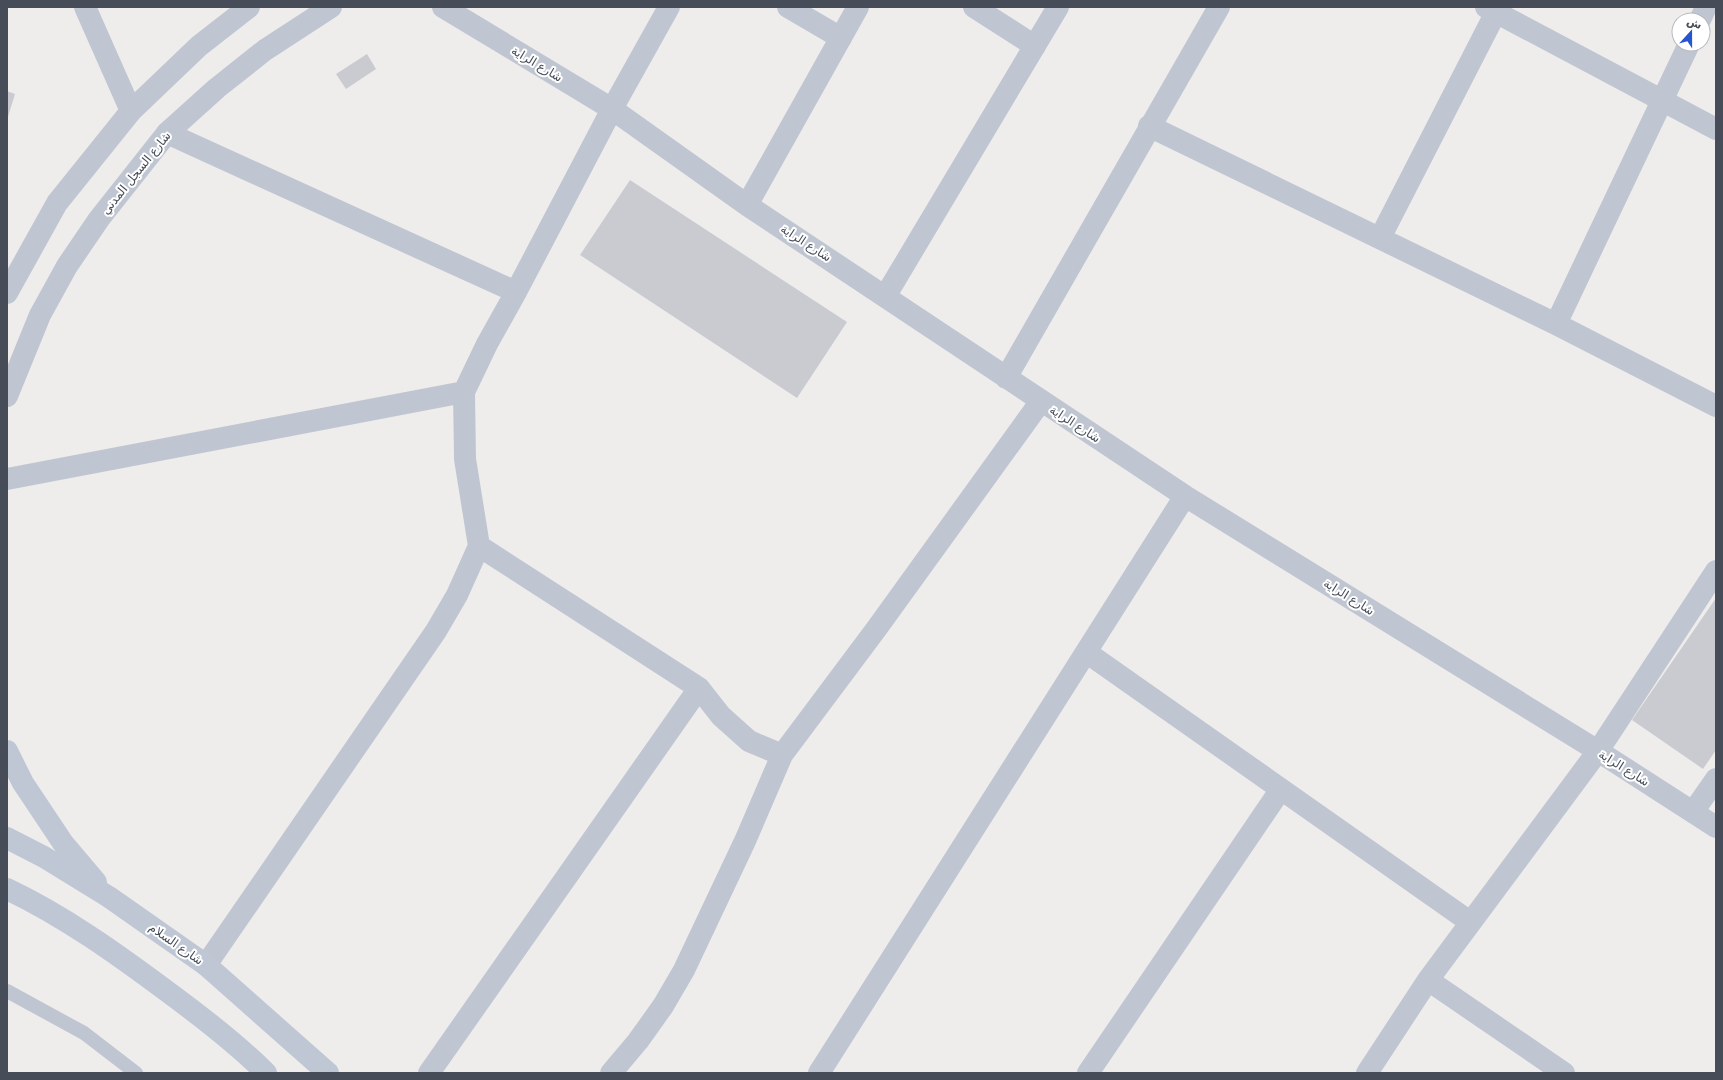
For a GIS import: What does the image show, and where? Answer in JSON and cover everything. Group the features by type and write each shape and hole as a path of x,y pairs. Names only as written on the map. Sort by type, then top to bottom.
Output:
{"main road":[{"path":"7,751 24,783 63,843 108,897"},
{"name":"شارع السلام","path":"7,838 44,857 108,897 206,965 328,1073"},
{"path":"7,888 70,924 136,968 198,1014 266,1073"}],"street":[{"path":"85,7 131,111"},
{"path":"7,293 57,203 131,111 199,46 249,7"},
{"name":"شارع السجل المدني","path":"7,396 40,315 67,266 99,219 167,133 217,88 265,50 331,7"},
{"name":"شارع الراية","path":"443,7 612,109 747,205 886,295 1006,378 1185,496 1598,751 1716,827"},
{"path":"206,965 436,631 457,595 479,546 465,459 464,392 487,344 612,109 669,7"},
{"path":"788,7 841,38"},
{"path":"747,205 858,7"},
{"path":"974,7 1034,46"},
{"path":"886,295 1058,7"},
{"path":"1006,378 1149,126 1219,7"},
{"path":"1380,238 1491,10 1662,99 1716,129"},
{"path":"1556,324 1685,52"},
{"path":"1149,126 1556,324 1716,406"},
{"path":"167,133 516,292"},
{"path":"7,479 464,392"},
{"path":"611,1073 655,1018 684,970 745,842 782,755 856,657 1041,401"},
{"path":"823,1071 1185,496"},
{"path":"479,546 699,688 721,716 749,741 782,755"},
{"path":"1367,1073 1428,980 1598,751 1716,571"},
{"path":"1086,652 1470,922"},
{"path":"429,1073 699,688"},
{"path":"1694,812 1716,779"},
{"path":"1088,1073 1281,789"},
{"path":"1428,980 1559,1072"}],"lane":[{"path":"7,991 84,1033 136,1073"}],"building":[{"path":"367,54 376,69 346,89 336,74"},
{"path":"7,91 15,94 7,120"},
{"path":"630,180 847,322 797,398 580,255"},
{"path":"1716,598 1716,750 1703,769 1632,720"}]}
